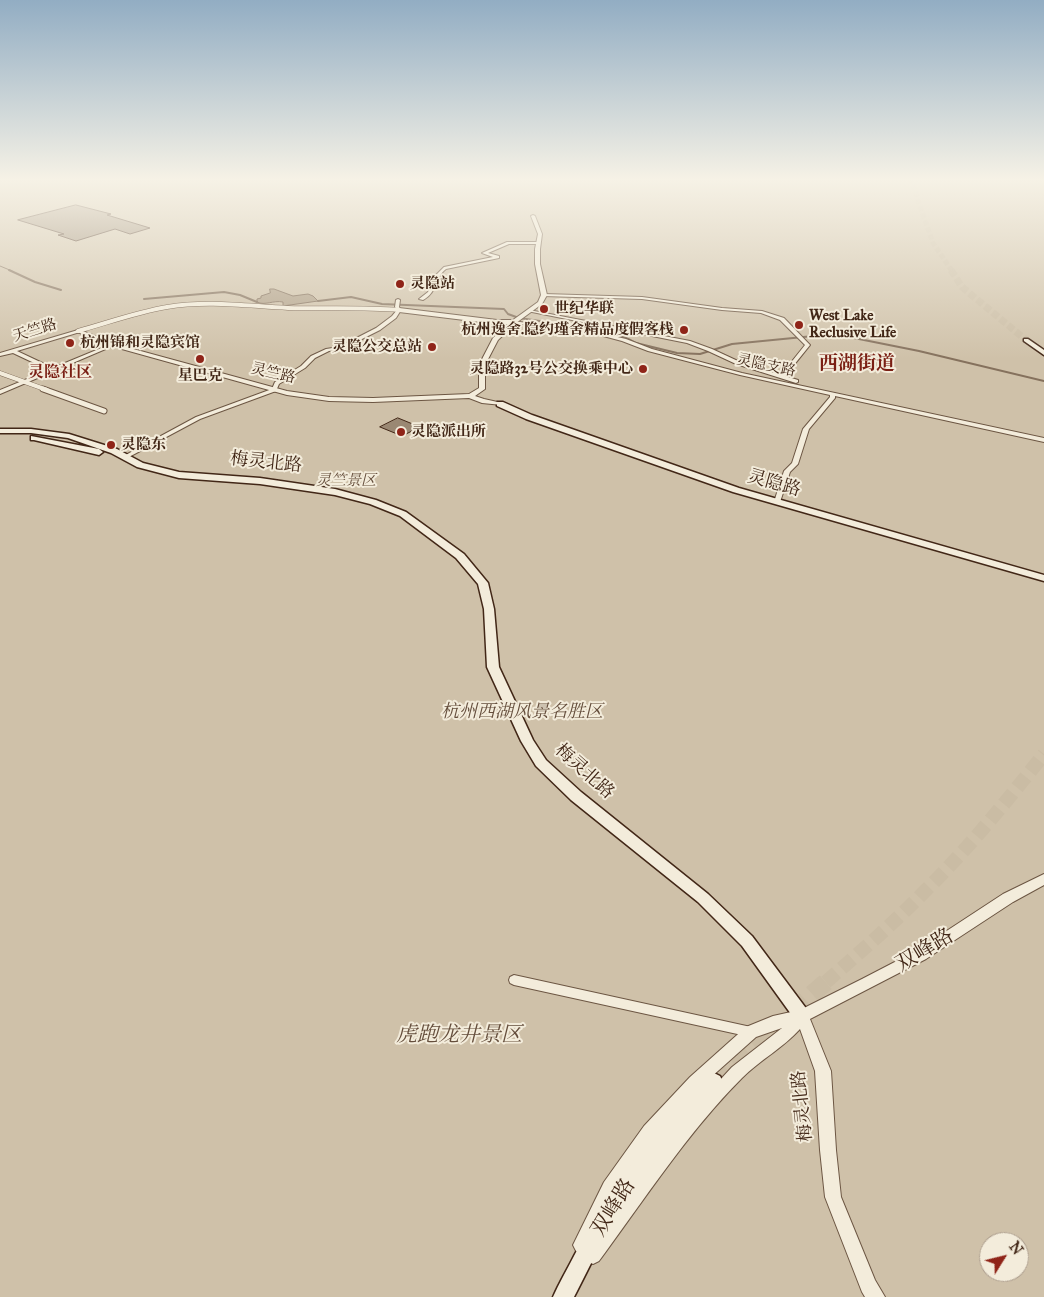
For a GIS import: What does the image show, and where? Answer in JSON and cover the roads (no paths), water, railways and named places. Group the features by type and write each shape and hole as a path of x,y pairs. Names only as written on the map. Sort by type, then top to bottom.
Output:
{"main road":[{"path":"1026,340 1044,353"},
{"name":"灵隐路","path":"500,404 529,417 736,490 1044,578"},
{"name":"梅灵北路","path":"0,431 125,457 140,465 178,475 260,481 335,492 373,502 402,514 460,556 482,582 489,609 493,667 528,741 541,763 576,796 703,898 747,941 802,1016"},
{"name":"双峰路","path":"564,1295 610,1209 659,1142 714,1082"}],"street":[{"path":"482,389 482,365 495,339 515,321 540,303 544,295 539,277 537,243 538,239"},
{"path":"421,299 433,290 438,273 445,268 496,258 498,257 484,253 508,243 537,243"},
{"path":"544,295 642,298 722,309 762,312 782,319 808,345 782,377"},
{"path":"78,331 166,307 203,303 253,304 267,307 296,308 398,305 497,322 515,321"},
{"path":"125,457 198,418 274,390 277,383 303,367 313,357 328,350 340,348 378,329 394,317 398,305"},
{"path":"527,313 673,338 713,351 738,363 809,388"},
{"name":"灵隐支路","path":"515,321 592,332 719,368 1044,440"},
{"name":"灵竺路","path":"78,331 113,345 274,390 329,399 374,400 470,396"},
{"name":"天竺路","path":"0,355 78,331"},
{"path":"0,392 113,345"},
{"path":"13,351 53,370"},
{"path":"0,372 104,411"},
{"path":"0,386 8,389"},
{"path":"470,396 482,389"},
{"path":"482,389 500,404"},
{"path":"777,502 787,472 795,464 806,429 833,398 832,393"},
{"path":"470,396 482,401 500,404"},
{"name":"双峰路","path":"802,1016 921,955 1008,898 1044,880"},
{"path":"514,980 751,1032"},
{"path":"564,1295 586,1234 616,1180 650,1132 695,1082 751,1032 773,1023 802,1016"},
{"path":"564,1295 678,1138 737,1072 783,1037 802,1016"},
{"name":"梅灵北路","path":"802,1016 823,1071 828,1150 834,1196 868,1286 876,1297"}],"waterway":[{"path":"0,266 12,271"},
{"path":"9,270 35,282 61,290"},
{"path":"144,299 224,292 240,295 257,302"},
{"path":"318,301 351,297 382,304 504,309 508,314 519,318 594,329 627,338 636,343 677,353 700,354 732,344 834,334 919,351 1044,381"}],"tunnel":[{"path":"931,239 952,271"},
{"path":"951,270 962,287 1026,340"},
{"path":"826,982 888,927 940,876 986,825 1044,754"},
{"path":"792,1012 827,981"},
{"path":"714,1082 780,1023"}],"place":[{"name":"灵隐站","path":"400,284"},
{"name":"世纪华联","path":"544,309"},
{"name":"West Lake Reclusive Life","path":"799,325"},
{"name":"杭州逸舍.隐约瑾舍精品度假客栈","path":"684,330"},
{"name":"杭州锦和灵隐宾馆","path":"70,343"},
{"name":"灵隐公交总站","path":"432,347"},
{"name":"星巴克","path":"200,359"},
{"name":"灵隐路32号公交换乘中心","path":"643,369"},
{"name":"灵隐派出所","path":"401,432"},
{"name":"灵隐东","path":"111,445"}],"district":[{"name":"西湖街道","path":"857,364"},
{"name":"灵隐社区","path":"60,373"}],"park label":[{"name":"灵竺景区","path":"346,481"},
{"name":"杭州西湖风景名胜区","path":"522,713"},
{"name":"虎跑龙井景区","path":"459,1036"}]}
